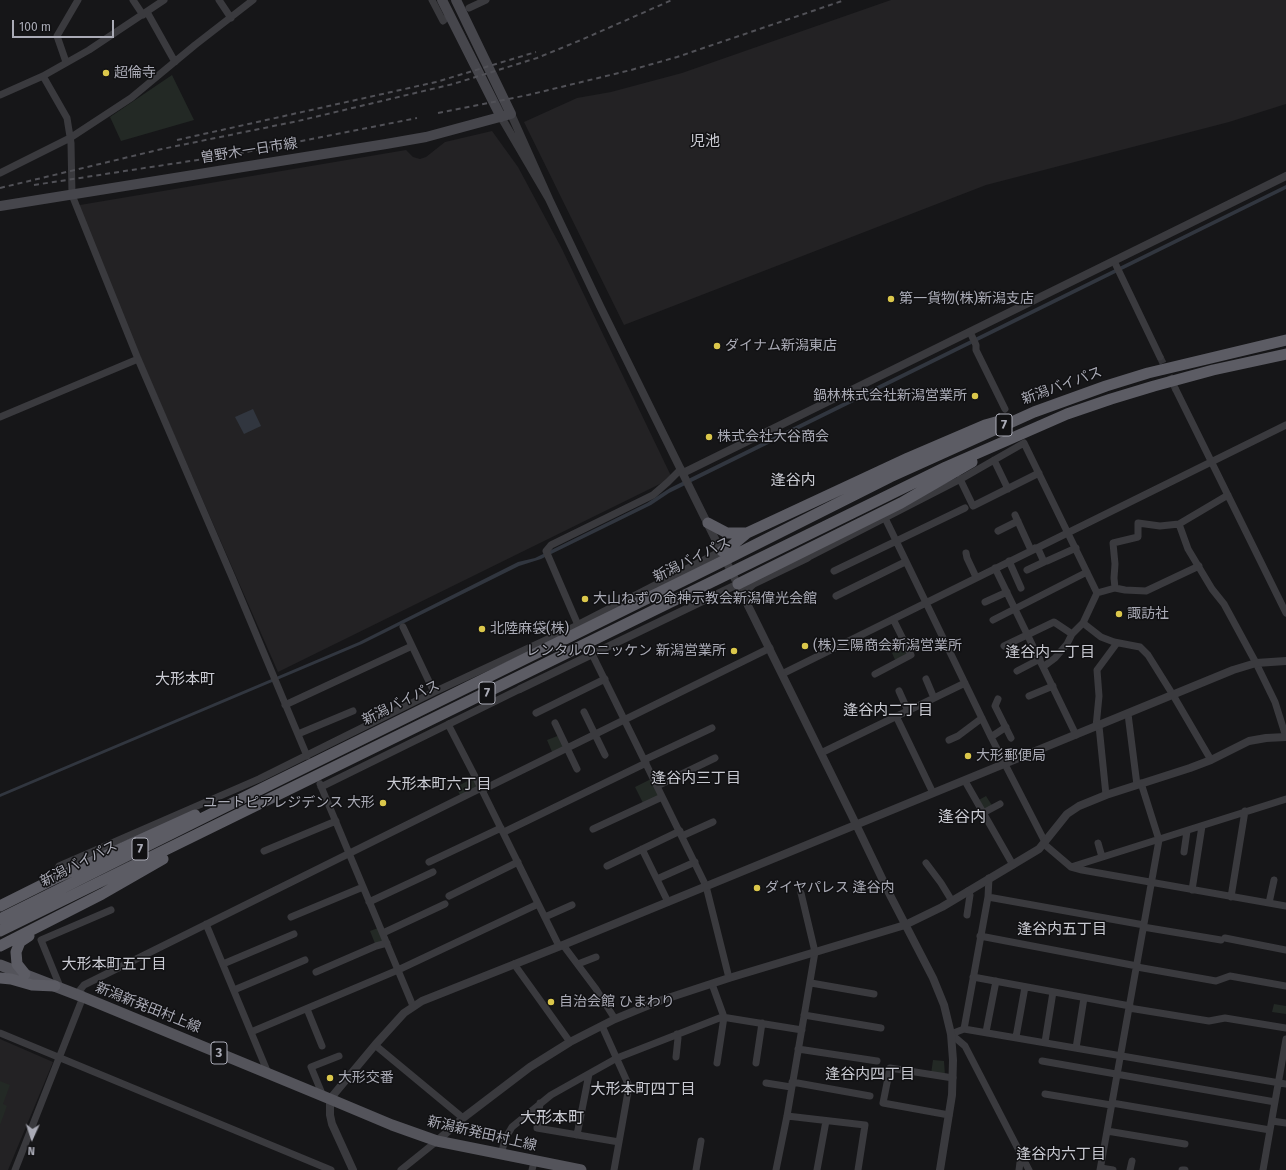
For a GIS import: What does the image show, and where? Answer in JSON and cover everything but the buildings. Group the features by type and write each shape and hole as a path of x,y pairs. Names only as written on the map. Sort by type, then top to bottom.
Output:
{"highway":[{"name":"新潟バイパス","path":"0,931 30,910 253,793 738,554 890,477 1034,412 1106,386 1148,373 1286,340"},
{"name":"新潟バイパス","path":"0,919 30,910 252,808 946,467 1021,434 1068,414 1154,386 1213,370 1286,354"},
{"path":"722,551 729,548 747,533 908,458 985,425 1034,412"},
{"path":"740,588 901,503 1021,434"},
{"path":"708,523 727,533 747,533"},
{"path":"0,906 54,879 181,820 253,793"},
{"path":"25,974 17,964 16,952 20,942 88,901 252,808"},
{"path":"0,902 17,897"},
{"path":"0,946 88,901"},
{"path":"0,978 12,979 32,985 58,988"}],"main road":[{"path":"442,0 472,57 505,112"},
{"path":"456,0 483,54 505,112"},
{"name":"曽野木一日市線","path":"0,206 392,143 426,136 505,112"},
{"name":"新潟新発田村上線","path":"0,965 327,1097 392,1126 437,1141 502,1155 533,1166 581,1170"}],"street":[{"path":"66,62 57,36 78,0"},
{"path":"133,0 145,13 175,62"},
{"path":"0,95 42,76 89,50 164,0"},
{"path":"218,0 231,18"},
{"path":"0,173 70,138 131,98 253,0"},
{"path":"432,0 443,21 445,19"},
{"path":"470,5 486,0"},
{"path":"42,76 67,118 70,138 72,195 138,359 307,756"},
{"path":"505,112 905,925 933,978 944,1005 951,1034 954,1060 949,1114 940,1170"},
{"path":"578,625 547,554 551,545 653,495 682,471 970,332 1286,176"},
{"path":"1114,261 1160,357"},
{"path":"970,332 976,345 976,350 1005,409"},
{"path":"0,417 138,359"},
{"path":"1176,390 1286,613"},
{"path":"782,674 1286,425"},
{"path":"413,1006 321,786 592,654 740,588 753,584 807,558 960,479 1024,443 1097,593"},
{"path":"994,460 1008,488"},
{"path":"960,479 972,506 1039,473"},
{"path":"1116,588 1114,578 1115,564 1113,543 1138,537 1138,523 1160,526 1179,524 1228,495"},
{"path":"834,571 965,508"},
{"path":"885,518 925,603 1044,843 1071,867 1082,870 1286,906"},
{"path":"998,531 1016,518 1033,549 1039,551 1044,562 1027,570"},
{"path":"401,1170 437,1141 462,1118 530,1068 570,1042 616,1019 652,1004 729,978 905,925 952,901 1039,849 1067,814 1079,806 1106,795 1211,760 1249,741 1266,738 1286,738 1275,702 1256,664 1224,604 1212,589 1188,549 1179,524"},
{"path":"1047,561 1076,548"},
{"path":"54,879 59,866 214,799 307,756 434,692 578,625 722,551"},
{"path":"966,553 976,578"},
{"path":"1009,561 1021,588"},
{"path":"836,596 905,562"},
{"path":"1097,593 1116,588 1146,591 1199,566"},
{"path":"995,568 1076,735"},
{"path":"993,620 1087,572"},
{"path":"985,602 1007,592"},
{"path":"1043,667 1055,658 1067,644 1072,634 1083,623 1097,593"},
{"path":"875,674 911,655 893,619"},
{"path":"1004,646 1054,622 1072,634"},
{"path":"1083,623 1102,637 1117,643 1140,647 1148,655 1211,760"},
{"path":"403,627 434,692"},
{"path":"1106,795 1098,726 1097,670 1117,643"},
{"path":"285,705 412,646"},
{"path":"15,1170 84,985 770,648"},
{"path":"592,654 706,886 729,978"},
{"path":"1017,671 1040,659"},
{"path":"327,1097 404,1013 422,1001 561,946 1233,670 1256,664 1286,661"},
{"path":"536,713 605,679"},
{"path":"926,679 934,698"},
{"path":"821,753 965,683"},
{"path":"1029,696 1053,686"},
{"path":"899,691 908,711"},
{"path":"998,699 995,706 1011,738"},
{"path":"298,734 353,711"},
{"path":"584,712 605,755"},
{"path":"1113,1170 1100,1169 1152,883 1158,840 1139,784 1128,714"},
{"path":"896,716 933,793"},
{"path":"949,740 958,736 982,718"},
{"path":"555,723 577,769"},
{"path":"448,724 482,789 538,904 561,946 578,964 616,1019"},
{"path":"991,737 1006,727"},
{"path":"429,862 502,830 712,728"},
{"path":"657,786 716,758"},
{"path":"965,780 1013,865"},
{"path":"594,829 662,797"},
{"path":"1071,867 1286,799"},
{"path":"984,813 1000,804"},
{"path":"1232,897 1245,811"},
{"path":"264,851 336,821"},
{"path":"607,866 642,849 713,822"},
{"path":"1192,890 1202,826"},
{"path":"1184,852 1187,831"},
{"path":"1098,843 1102,858"},
{"path":"642,849 668,902"},
{"path":"449,896 518,862"},
{"path":"657,879 695,862"},
{"path":"926,863 952,901"},
{"path":"369,902 433,872"},
{"path":"964,1028 988,897 989,878"},
{"path":"1269,903 1274,880"},
{"path":"291,917 363,887"},
{"path":"967,915 970,896 968,891"},
{"path":"776,1170 811,983 815,952 801,893"},
{"path":"988,897 1144,926 1286,950"},
{"path":"383,933 445,904"},
{"path":"252,1032 398,970 538,904"},
{"path":"545,917 572,905"},
{"path":"58,988 41,940 111,910"},
{"path":"206,924 268,1073"},
{"path":"223,964 294,934"},
{"path":"980,936 1216,981 1230,976 1286,986"},
{"path":"316,972 376,946 387,943"},
{"path":"578,964 596,957"},
{"path":"234,990 305,960"},
{"path":"514,964 570,1042"},
{"path":"973,977 1209,1021 1225,1018 1286,1028"},
{"path":"986,1032 996,981"},
{"path":"811,983 874,994"},
{"path":"712,984 724,1017 717,1063"},
{"path":"1016,1037 1025,987"},
{"path":"1045,1042 1053,992"},
{"path":"1076,1048 1084,998"},
{"path":"307,1009 322,1046"},
{"path":"804,1015 881,1028"},
{"path":"502,1155 505,1139 512,1127 540,1103 551,1095 617,1058 722,1016 802,1030"},
{"path":"756,1063 762,1023"},
{"path":"602,1026 629,1086 614,1170"},
{"path":"951,1034 964,1028 1282,1083"},
{"path":"0,1033 331,1170"},
{"path":"676,1057 677,1034"},
{"path":"951,1034 965,1046 1029,1170"},
{"path":"1263,1170 1275,1102 1282,1083 1286,1039"},
{"path":"374,1046 462,1118"},
{"path":"798,1049 877,1061"},
{"path":"339,1056 311,1067 327,1097 332,1124 353,1170"},
{"path":"1042,1061 1275,1102"},
{"path":"949,1114 883,1103 890,1068 953,1078"},
{"path":"577,1135 588,1074"},
{"path":"766,1084 792,1085 870,1096"},
{"path":"1045,1094 1270,1130"},
{"path":"540,1103 537,1128 619,1142"},
{"path":"787,1116 865,1125 858,1170"},
{"path":"817,1170 826,1121"},
{"path":"1272,1121 1286,1123"},
{"path":"1107,1131 1185,1144"},
{"path":"696,1170 701,1141"},
{"path":"1019,1170 1021,1154"},
{"path":"1130,1170 1132,1161"}],"shaded area":[{"path":"891,0 1286,0 1286,104 1229,122 986,185 624,325 524,122 577,98 611,92 682,73"},
{"path":"172,75 194,120 121,141 110,117"},
{"path":"492,131 518,167 562,249 672,478 278,672 74,206 406,150 413,157 420,159 426,157 445,142"},
{"path":"1286,185 1286,189 669,493 651,505 541,559 519,566 362,644 0,797 0,794 359,642 518,562 535,558 647,503 670,488"},
{"path":"253,409 261,426 244,434 235,417"},
{"path":"906,646 910,655 896,662 892,653"},
{"path":"560,735 566,748 553,754 547,740"},
{"path":"475,777 481,788 461,797 456,787"},
{"path":"653,778 662,796 644,805 635,787"},
{"path":"986,796 993,807 983,813 977,801"},
{"path":"381,927 386,941 376,946 370,931"},
{"path":"1274,1004 1286,1006 1286,1014 1272,1012"},
{"path":"0,1039 53,1062 8,1170 0,1170"},
{"path":"933,1060 944,1061 945,1076 931,1074"},
{"path":"0,1081 10,1085 3,1104 7,1106 0,1125"}],"tunnel":[{"path":"1160,357 1176,390"}],"railway":[{"path":"0,188 162,149 298,121 453,84 537,58 672,0"},
{"path":"438,113 528,95 631,70 677,57 845,0"},
{"path":"177,140 436,82 536,52"},
{"path":"34,185 236,154 417,118"}],"place":[{"name":"超倫寺","path":"106,73"},
{"name":"第一貨物(株)新潟支店","path":"891,299"},
{"name":"ダイナム新潟東店","path":"717,346"},
{"name":"鍋林株式会社新潟営業所","path":"975,396"},
{"name":"株式会社大谷商会","path":"709,437"},
{"name":"大山ねずの命神示教会新潟偉光会館","path":"585,599"},
{"name":"諏訪社","path":"1119,614"},
{"name":"北陸麻袋(株)","path":"482,629"},
{"name":"(株)三陽商会新潟営業所","path":"805,646"},
{"name":"レンタルのニッケン 新潟営業所","path":"734,651"},
{"name":"大形郵便局","path":"968,756"},
{"name":"ユートピアレジデンス 大形","path":"383,803"},
{"name":"ダイヤパレス 逢谷内","path":"757,888"},
{"name":"自治会館 ひまわり","path":"551,1002"},
{"name":"大形交番","path":"330,1078"}],"district":[{"name":"児池","path":"705,142"},
{"name":"逢谷内","path":"793,481"},
{"name":"逢谷内一丁目","path":"1050,653"},
{"name":"大形本町","path":"185,680"},
{"name":"逢谷内二丁目","path":"888,711"},
{"name":"逢谷内三丁目","path":"696,779"},
{"name":"大形本町六丁目","path":"439,785"},
{"name":"逢谷内","path":"962,818"},
{"name":"逢谷内五丁目","path":"1062,930"},
{"name":"大形本町五丁目","path":"114,965"},
{"name":"逢谷内四丁目","path":"870,1075"},
{"name":"大形本町四丁目","path":"643,1090"},
{"name":"大形本町","path":"552,1119"},
{"name":"逢谷内六丁目","path":"1061,1155"}]}
